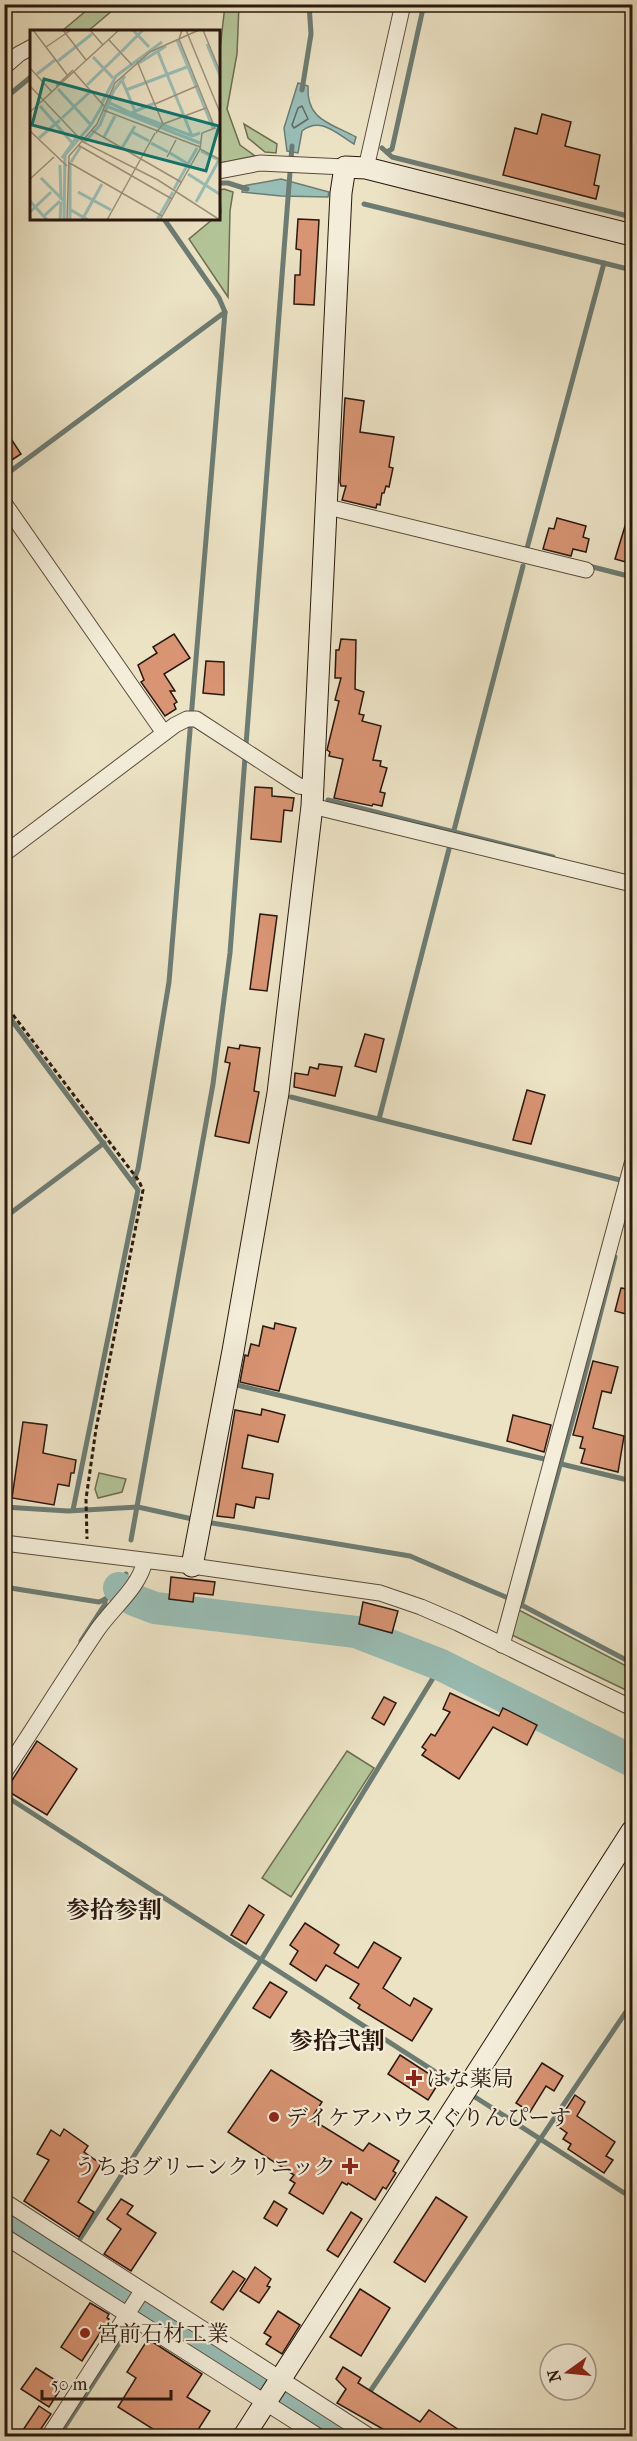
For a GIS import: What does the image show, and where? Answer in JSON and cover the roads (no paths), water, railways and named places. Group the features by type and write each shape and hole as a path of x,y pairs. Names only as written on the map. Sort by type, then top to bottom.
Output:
{"street":[{"path":"192,1566 278,1093 313,797 341,205 355,168 403,4"},
{"path":"4,67 30,48"},
{"path":"220,171 242,165 282,163 355,168 633,236"},
{"path":"4,503 164,734"},
{"path":"328,507 586,570"},
{"path":"4,854 164,734 192,719 254,755 313,797 633,884"},
{"path":"502,1645 531,1547 633,1164"},
{"path":"4,1543 192,1566 380,1593 421,1607 633,1708"},
{"path":"4,1773 92,1638 133,1588 141,1575 145,1561"},
{"path":"244,2436 633,1831"},
{"path":"4,2201 134,2309 272,2393 318,2436"},
{"path":"4,2236 134,2309 272,2393 369,2436"},
{"path":"49,2436 134,2309"}],"water":[{"path":"298,83 308,86 308,97 315,113 329,124 356,137 354,144 329,128 316,125 302,131 298,153 287,151 284,128"},
{"path":"281,179 329,192 328,197 242,192 243,186"}],"waterway":[{"path":"302,90 311,34 309,4"},
{"path":"387,152 392,149 424,4"},
{"path":"4,99 30,78"},
{"path":"131,1540 213,1084 230,953 292,146"},
{"path":"382,148 392,157 632,217"},
{"path":"220,183 247,189"},
{"path":"364,204 632,270"},
{"path":"133,1182 138,1169 169,982 225,312 219,298 165,220"},
{"path":"526,552 604,263"},
{"path":"4,476 225,312"},
{"path":"585,565 632,577"},
{"path":"453,834 523,566"},
{"path":"328,800 553,857"},
{"path":"379,1119 449,849"},
{"path":"4,1010 138,1190 73,1510"},
{"path":"291,1097 620,1180"},
{"path":"4,1218 104,1143"},
{"path":"521,1606 615,1257"},
{"path":"237,1385 544,1459"},
{"path":"557,1463 632,1481"},
{"path":"4,1507 68,1511 138,1507 197,1520"},
{"path":"206,1522 410,1556 508,1598 632,1663"},
{"path":"4,1587 99,1602 116,1591 126,1574"},
{"path":"119,1588 134,1600 155,1608 356,1632 441,1665 632,1761"},
{"path":"81,1641 105,1604 105,1599"},
{"path":"80,2239 261,1960 441,1665"},
{"path":"4,1795 456,2085"},
{"path":"367,2396 632,2003"},
{"path":"475,2097 632,2198"},
{"path":"4,2225 334,2436"},
{"path":"59,2436 140,2311"}],"place":[{"name":"はな薬局","path":"414,2078"},
{"name":"デイケアハウス ぐりんぴーす","path":"274,2117"},
{"name":"うちおグリーンクリニック","path":"350,2166"},
{"name":"宮前石材工業","path":"85,2333"}],"district":[{"name":"参拾参割","path":"114,1910"},
{"name":"参拾弐割","path":"337,2041"}]}
